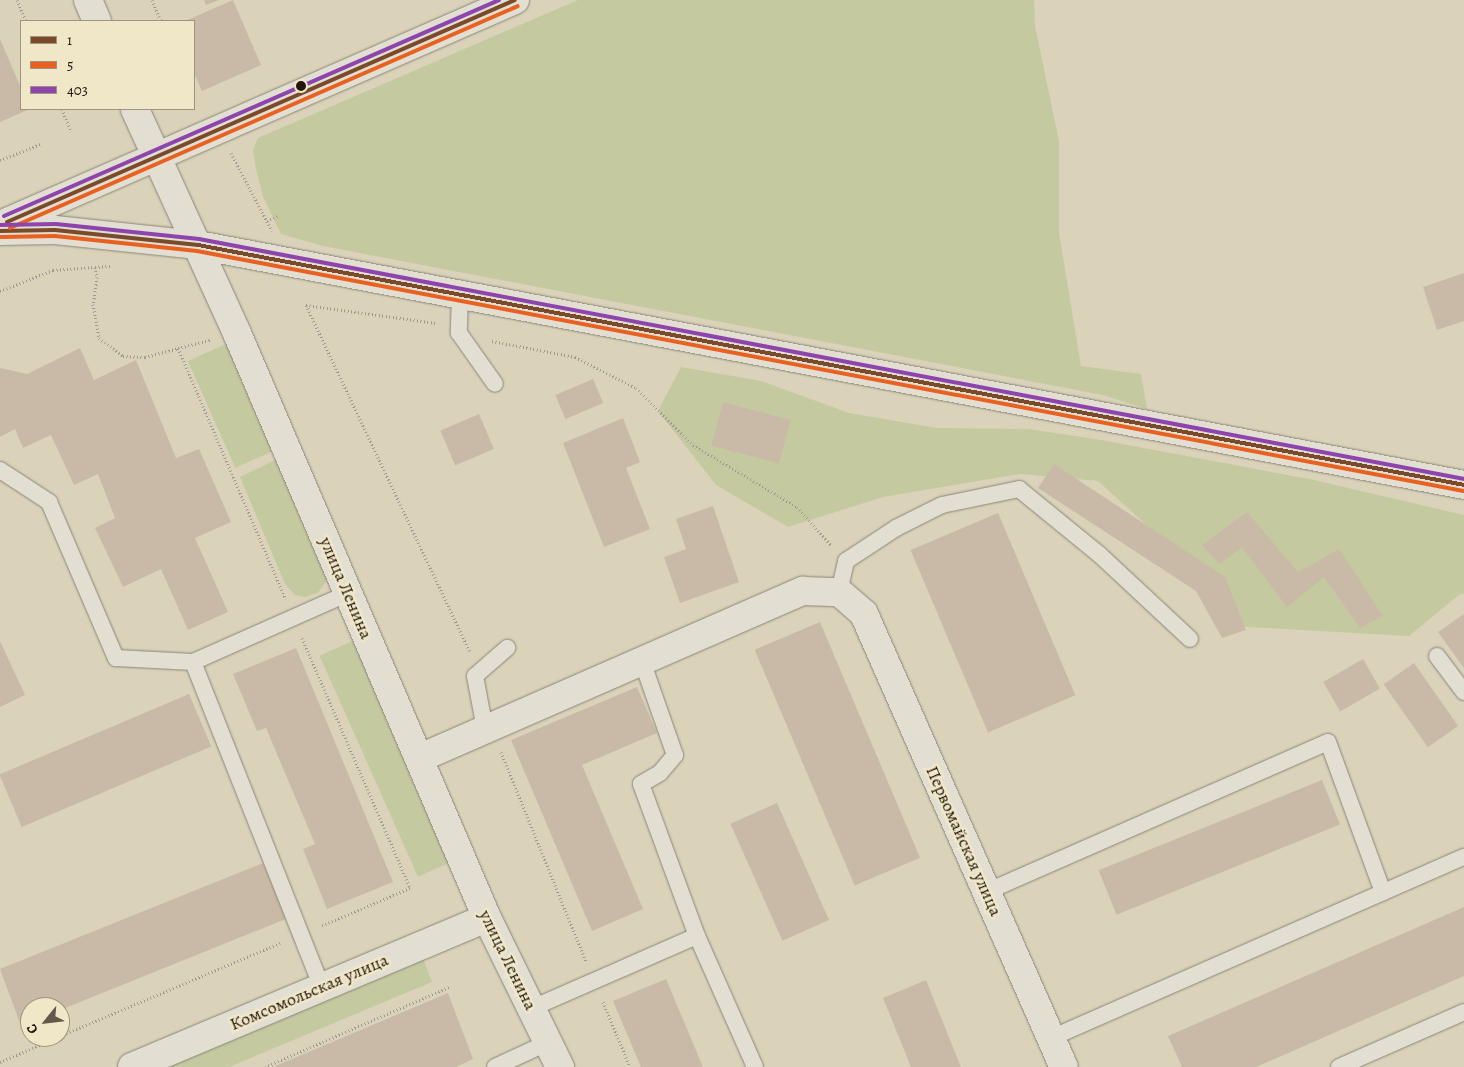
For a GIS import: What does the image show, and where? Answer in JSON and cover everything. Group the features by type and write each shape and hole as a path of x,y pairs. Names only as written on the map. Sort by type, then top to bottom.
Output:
{"street":[{"path":"88,0 97,20"},
{"path":"0,225 515,0"},
{"name":"улица Ленина","path":"135,110 198,245 420,758 487,918 560,1067"},
{"path":"0,231 55,230 198,245 1464,485"},
{"path":"420,758 493,740 642,661 803,591 839,592"},
{"name":"Первомайская улица","path":"839,592 864,614 1064,1067"},
{"name":"Комсомольская улица","path":"132,1067 487,918"}],"lane":[{"path":"460,296 459,333 495,384"},
{"path":"0,470 49,502 116,658 194,662 349,593"},
{"path":"839,592 846,561 896,528 942,505 1019,489 1100,555 1190,639"},
{"path":"493,740 475,676 507,648"},
{"path":"1437,656 1464,692"},
{"path":"642,661 675,755 660,773 641,784 697,936 756,1067"},
{"path":"194,662 322,987"},
{"path":"986,892 1328,742 1383,892"},
{"path":"1051,1038 1464,857"},
{"path":"532,1008 697,936"},
{"path":"1339,1067 1464,1012"},
{"path":"494,1067 549,1042"}],"path":[{"path":"17,0 26,20"},
{"path":"152,0 162,20"},
{"path":"62,110 71,131"},
{"path":"0,160 41,144"},
{"path":"229,150 275,236"},
{"path":"267,221 280,215"},
{"path":"0,291 52,270 114,265"},
{"path":"95,267 97,277 92,304 100,338 123,356 145,357 219,338"},
{"path":"306,305 480,672"},
{"path":"486,340 575,357 636,388 693,445 797,507 846,561"},
{"path":"70,1032 410,888 178,348"},
{"path":"493,740 630,1067"},
{"path":"265,1067 451,986"},
{"path":"0,1062 35,1047"}],"green space":[{"path":"578,0 1034,0 1035,26 1059,141 1059,233 1081,366 1141,374 1147,409 1103,395 323,246 281,234 263,197 256,169 253,150 258,138"},
{"path":"228,343 276,450 235,468 188,361"},
{"path":"681,367 761,381 849,413 937,428 1029,429 1101,440 1314,480 1464,515 1464,594 1460,594 1409,636 1231,626 1165,542 1098,481 1020,474 883,497 788,527 716,485 658,411"},
{"path":"281,457 329,577 318,593 304,597 295,595 285,584 240,477"},
{"path":"357,639 455,860 418,877 320,656"},
{"path":"422,956 432,982 229,1067 159,1067"}],"building":[{"path":"204,0 219,0 206,5"},
{"path":"233,0 261,65 202,91 195,75 195,20 187,20"},
{"path":"0,39 20,86 20,110 28,110 0,122"},
{"path":"1464,273 1464,321 1437,330 1423,287"},
{"path":"80,348 94,380 136,360 176,458 199,449 231,522 195,538 228,612 188,630 161,569 123,587 95,528 115,518 98,474 74,485 51,435 23,448 15,429 0,437 0,368 27,374"},
{"path":"593,379 603,403 565,419 555,395"},
{"path":"723,402 791,420 779,464 711,445"},
{"path":"479,414 494,449 455,465 440,430"},
{"path":"623,418 640,462 626,468 650,529 604,547 563,443"},
{"path":"1054,464 1225,577 1246,630 1222,638 1196,591 1038,488"},
{"path":"713,506 739,582 680,603 664,557 686,549 676,519"},
{"path":"1247,512 1298,572 1339,549 1383,616 1360,628 1324,577 1287,607 1242,547 1220,564 1202,545"},
{"path":"998,513 1075,695 988,732 911,550"},
{"path":"1464,614 1464,668 1438,632"},
{"path":"820,622 920,858 855,885 755,650"},
{"path":"0,641 25,695 0,707"},
{"path":"296,648 393,882 327,909 303,849 315,844 266,728 257,731 233,674"},
{"path":"1363,659 1380,688 1340,711 1323,682"},
{"path":"1414,663 1458,726 1428,747 1384,684"},
{"path":"637,687 657,733 582,765 643,909 592,931 511,740"},
{"path":"189,694 211,746 22,827 0,774"},
{"path":"1322,780 1340,825 1117,915 1099,870"},
{"path":"777,803 829,920 782,941 730,824"},
{"path":"263,863 286,919 70,1006 70,997 20,997 20,1023 0,969"},
{"path":"1464,907 1464,976 1256,1067 1182,1067 1168,1036"},
{"path":"666,979 703,1067 641,1067 613,1001"},
{"path":"926,980 961,1067 911,1067 883,998"},
{"path":"448,993 473,1059 456,1067 273,1067"}],"transit line":[{"name":"403","path":"4,216 499,0"},
{"name":"1","path":"7,222 515,0"},
{"name":"5","path":"10,228 518,6"},
{"name":"403","path":"0,225 56,224 199,239 1464,479"},
{"name":"1","path":"0,231 55,230 198,245 1464,485"},
{"name":"5","path":"0,237 55,236 197,251 1463,491"}]}
